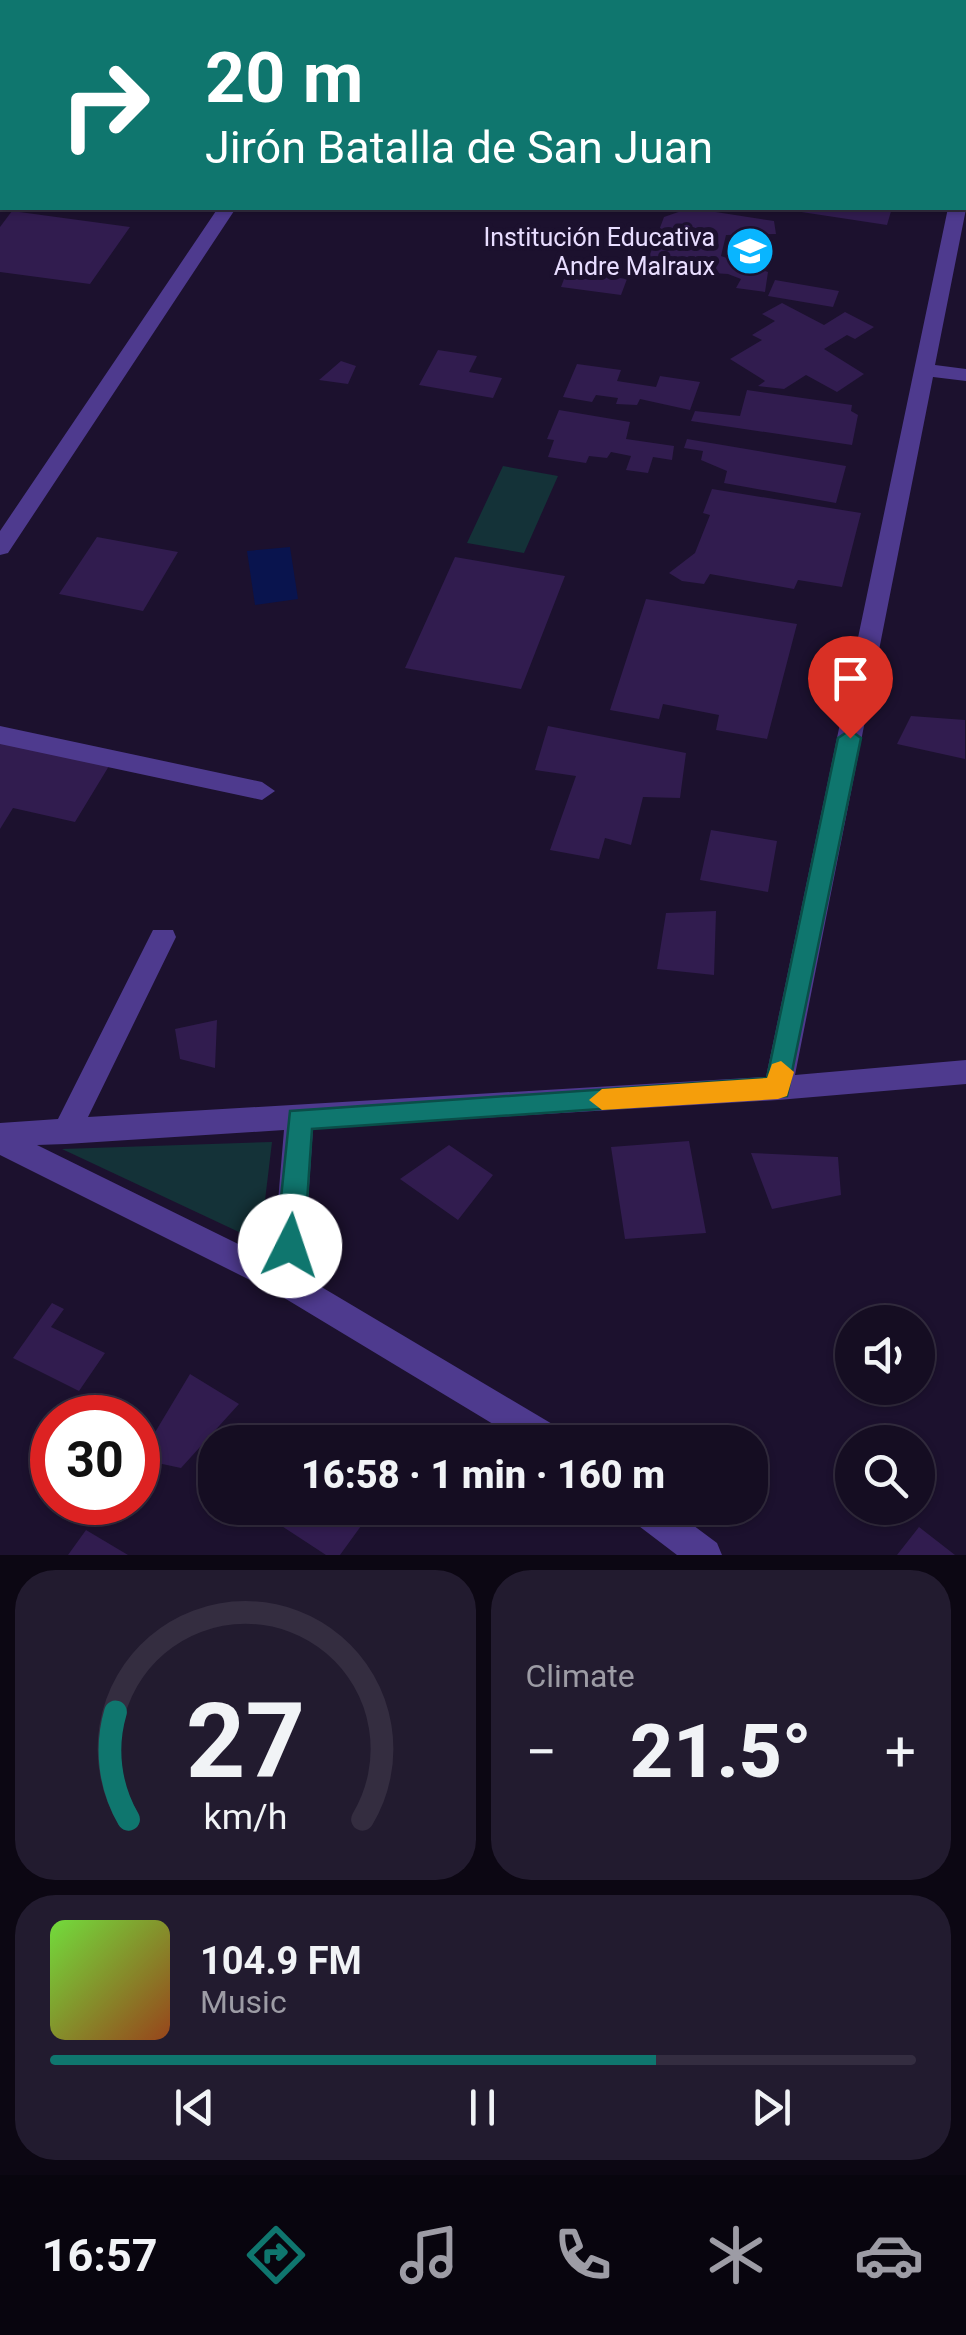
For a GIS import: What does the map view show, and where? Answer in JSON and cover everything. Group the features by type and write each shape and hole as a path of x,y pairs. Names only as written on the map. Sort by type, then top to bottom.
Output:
{"street":[{"path":"0,548 226,210"},
{"path":"778,1088 957,210"},
{"path":"925,370 966,375"},
{"path":"0,735 262,791"},
{"path":"66,1132 164,937"},
{"path":"0,1138 778,1088 966,1072"},
{"path":"286,1283 300,1118"},
{"path":"0,1138 286,1283 524,1425"},
{"path":"665,1525 705,1555"}],"green space":[{"path":"503,466 558,476 524,553 467,543"},
{"path":"272,1142 260,1242 62,1149"}],"shaded area":[{"path":"290,547 298,599 255,605 247,551"}],"building":[{"path":"684,210 703,210 774,221 776,234 726,235 721,256 768,272 765,292 736,288 741,279 728,274 665,270 662,256 649,257 664,217"},
{"path":"788,210 891,210 887,225"},
{"path":"12,211 130,227 90,284 0,272 0,227"},
{"path":"567,271 627,279 621,295 561,287"},
{"path":"775,280 839,291 833,307 768,296"},
{"path":"782,303 824,325 845,312 874,327 855,339 847,335 824,349 864,374 837,392 806,375 784,389 758,386 765,381 730,359 762,340 752,335 775,321 762,314"},
{"path":"438,350 477,356 469,372 502,378 493,398 419,385"},
{"path":"341,361 356,366 348,384 319,380"},
{"path":"577,364 621,370 617,381 656,387 660,376 700,382 690,410 640,399 637,405 616,404 618,398 596,395 592,402 563,397"},
{"path":"747,390 852,405 851,411 858,415 852,445 691,421 695,411 740,416"},
{"path":"559,410 630,422 626,439 674,446 672,460 653,457 648,473 626,470 631,456 611,452 607,458 589,456 586,463 548,457 554,440 547,439"},
{"path":"687,439 846,466 836,503 724,483 727,471 701,460 703,451 684,448"},
{"path":"712,489 861,513 842,587 798,580 794,589 710,574 704,584 682,581 669,573 695,553 710,515 703,513"},
{"path":"97,537 178,552 143,611 59,594"},
{"path":"455,557 565,576 521,689 405,668"},
{"path":"646,599 797,624 767,739 716,730 719,715 663,704 659,719 610,710"},
{"path":"911,716 965,720 965,759 897,744"},
{"path":"548,726 686,753 680,798 643,797 631,845 605,838 599,859 550,850 576,776 535,770"},
{"path":"0,742 109,766 75,822 13,808 0,829"},
{"path":"711,830 777,841 768,892 700,880"},
{"path":"716,911 714,975 657,969 666,913"},
{"path":"217,1020 215,1068 180,1059 175,1029"},
{"path":"689,1141 706,1233 625,1239 611,1147"},
{"path":"449,1145 493,1175 458,1220 400,1179"},
{"path":"751,1153 838,1157 841,1195 772,1209"},
{"path":"52,1303 64,1309 51,1327 105,1353 79,1391 13,1358"},
{"path":"190,1374 239,1404 220,1425 198,1425 198,1449 181,1468 160,1464 160,1424"},
{"path":"280,1525 362,1525 340,1555 326,1555"},
{"path":"919,1527 955,1555 897,1555"},
{"path":"86,1530 128,1555 68,1555"}],"slow traffic":[{"path":"602,1100 778,1088 781,1072"}],"place":[{"name":"Institución Educativa Andre Malraux","path":"750,251"}],"route":[{"path":"290,1246 300,1118 778,1088 850,738"}]}
